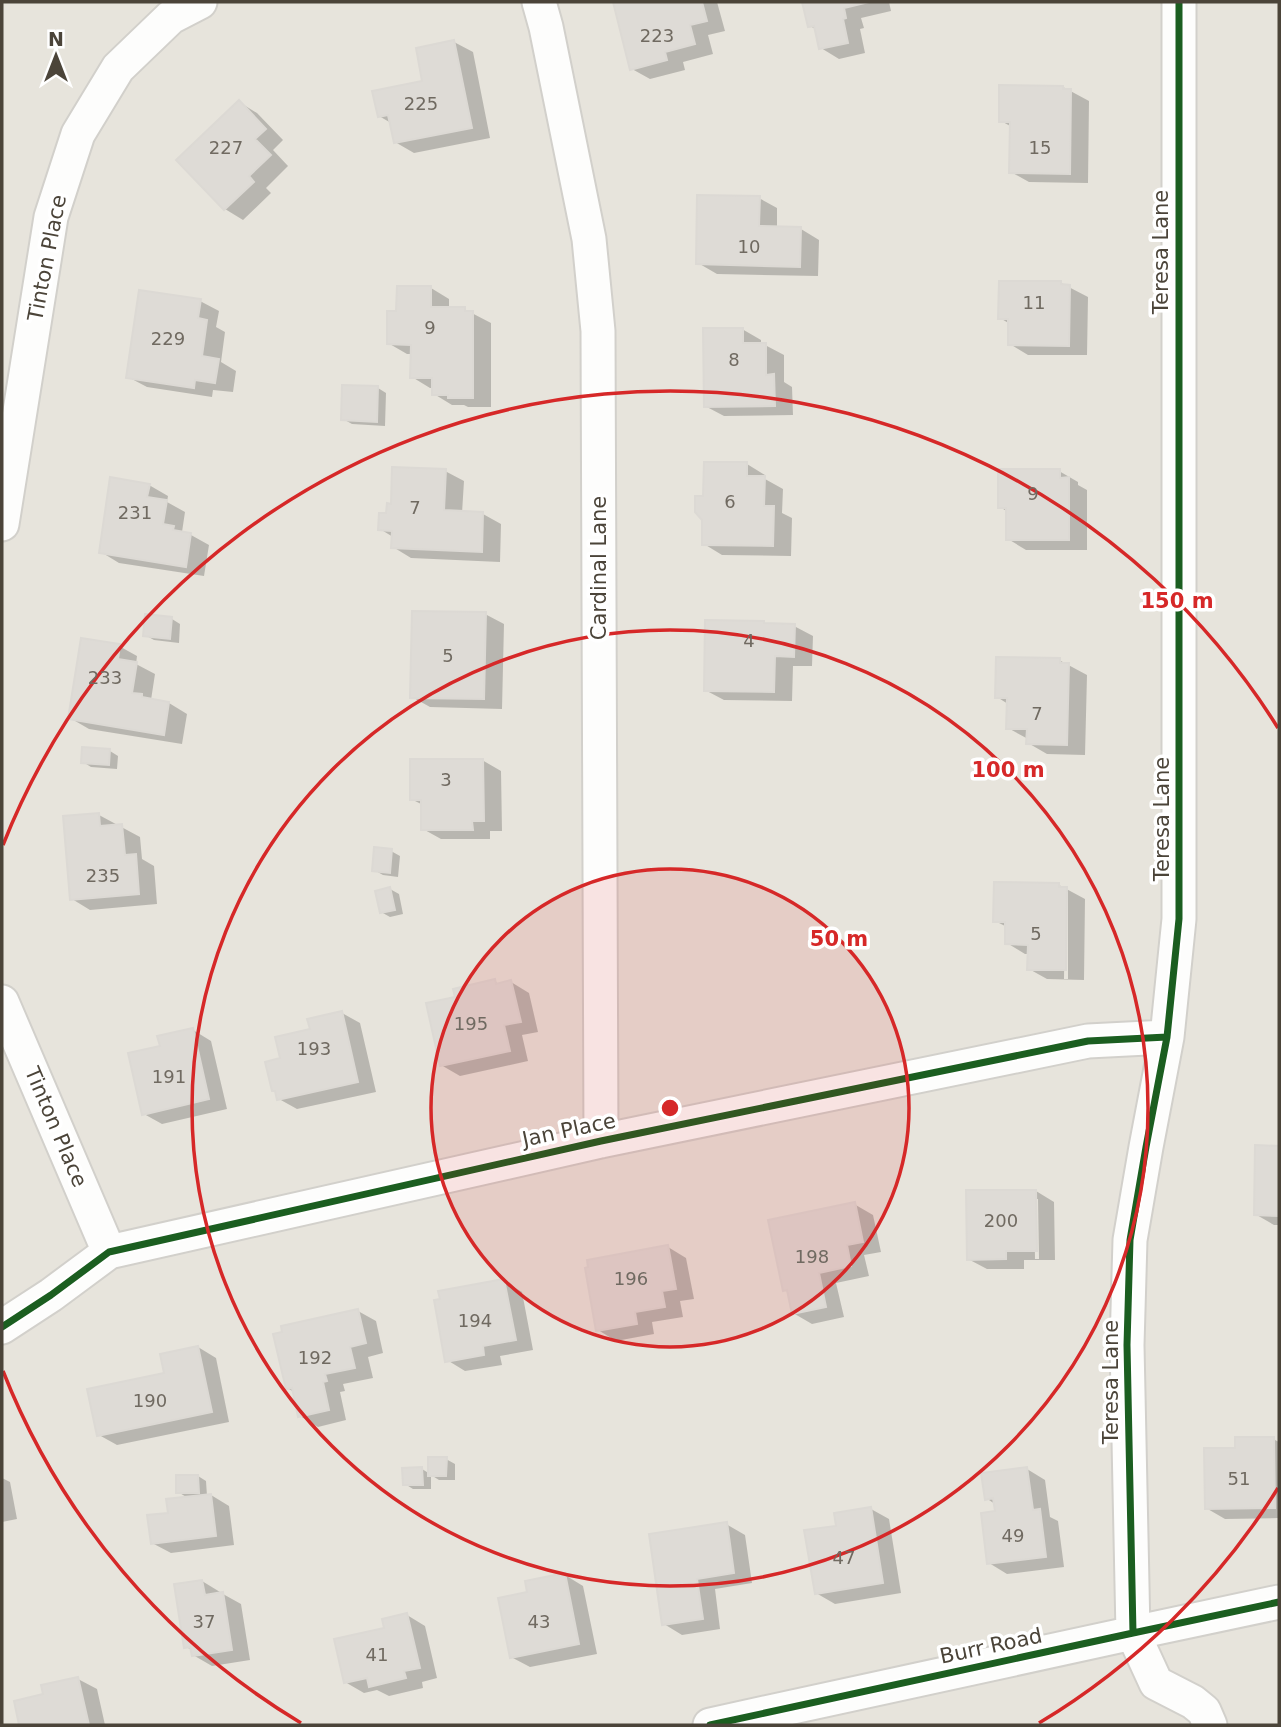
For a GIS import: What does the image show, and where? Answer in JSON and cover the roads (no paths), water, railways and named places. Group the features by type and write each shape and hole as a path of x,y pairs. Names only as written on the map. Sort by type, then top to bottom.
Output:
{"street":[{"name":"Tinton Place","path":"2,524 51,217 78,134 118,68 171,17 200,2"},
{"name":"Cardinal Lane","path":"539,2 589,239 598,331 601,1141"},
{"name":"Teresa Lane","path":"1133,1633 1127,1345 1130,1240 1167,1037 1179,919 1179,2"},
{"name":"Tinton Place","path":"2,1002 109,1252"},
{"name":"Jan Place","path":"2,1327 109,1252 601,1141 1088,1041 1167,1037"},
{"name":"Burr Road","path":"710,1725 763,1719 1279,1602"},
{"path":"1133,1633 1156,1683 1193,1702 1204,1711 1210,1725"}]}
